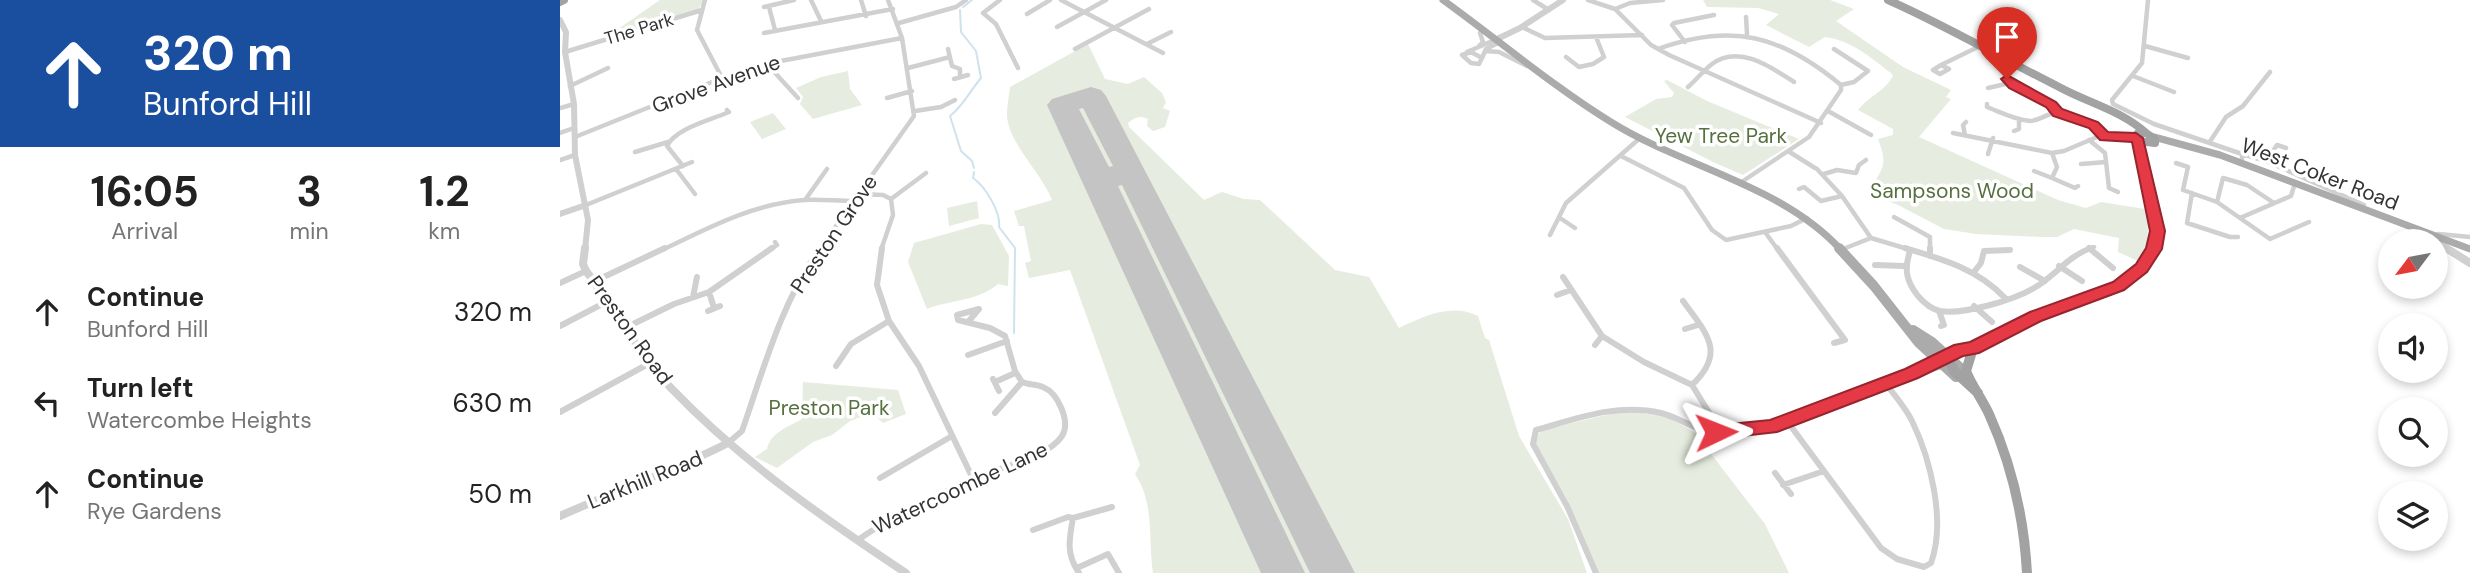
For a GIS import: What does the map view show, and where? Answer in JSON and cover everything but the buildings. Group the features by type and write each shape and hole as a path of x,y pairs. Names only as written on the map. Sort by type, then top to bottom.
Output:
{"highway":[{"path":"1888,0 1904,3 2059,87 2122,117 2147,139 2143,173 2158,231 2154,249 2141,268 2118,286 2036,316 1970,354 1965,378"},
{"path":"1970,354 1960,349 1945,361 1978,393 1990,416 2010,470 2024,528 2027,573"}],"main road":[{"path":"1445,1 1480,33 1497,41 1527,66 1545,76"},
{"path":"1445,1 1611,122 1692,164 1782,202 1807,218 1843,249 1927,351 1945,361"},
{"name":"West Coker Road","path":"2147,139 2193,145 2242,158 2295,183 2416,229"},
{"name":"West Coker Road","path":"2448,241 2470,248"},
{"path":"1908,327 1945,361"}],"street":[{"name":"The Park","path":"565,52 702,10 705,0"},
{"path":"775,30 767,8 794,0"},
{"path":"811,0 821,21"},
{"path":"861,0 866,16"},
{"path":"888,0 899,23 915,111 942,108 955,100"},
{"path":"899,23 956,7 966,0"},
{"path":"1000,0 983,13 996,24 1018,68"},
{"path":"1027,13 1050,0"},
{"path":"1061,0 1163,53"},
{"path":"1057,27 1105,0"},
{"path":"1534,0 1549,10"},
{"path":"1497,41 1483,55 1480,64 1471,63 1462,56 1466,52 1497,41 1563,0"},
{"path":"1588,0 1615,9 1658,49 1821,123"},
{"path":"1615,9 1662,0"},
{"path":"2148,0 2142,63 2112,100 2113,104 2150,122 2242,158 2266,161 2364,205"},
{"path":"764,33 893,9"},
{"path":"1075,50 1149,9"},
{"path":"702,10 698,33 722,78"},
{"path":"1685,42 1672,25 1674,23 1714,15"},
{"path":"1746,17 1747,34"},
{"name":"Preston Road","path":"560,20 566,32 565,52 574,104 575,155 588,220 583,264 586,271 650,363 670,387 729,443 833,525 906,573"},
{"path":"1522,27 1545,38 1642,35"},
{"path":"1147,44 1171,32"},
{"path":"1477,48 1483,41 1480,33"},
{"path":"1658,49 1685,42 1747,34 1779,43 1819,66 1841,85"},
{"path":"1569,58 1579,67 1603,59 1596,37"},
{"name":"Grove Avenue","path":"575,137 722,78 766,64 859,49 902,38"},
{"path":"1941,65 1983,45"},
{"path":"2145,46 2188,58"},
{"path":"1834,48 1868,71 1854,82 1841,85"},
{"path":"947,49 951,66 960,69 960,77"},
{"path":"1466,52 1483,55 1499,52 1527,66"},
{"path":"908,68 950,57"},
{"path":"1688,87 1718,61 1752,57 1794,82"},
{"path":"766,64 798,97"},
{"path":"570,86 590,81 596,74 608,68"},
{"path":"2209,143 2225,117 2243,106 2270,72"},
{"path":"954,79 968,75"},
{"path":"2133,76 2174,92"},
{"path":"1992,89 2009,81 2051,104 2058,113"},
{"path":"1740,183 1809,137 1821,123 1841,85"},
{"path":"887,98 912,91"},
{"path":"560,108 574,104"},
{"path":"1986,107 2019,119 2036,121 2058,113 2069,114 2094,125 2105,137"},
{"path":"635,152 667,142 678,134 730,111"},
{"name":"Preston Grove","path":"729,443 742,431 778,326 802,274 915,111"},
{"path":"1828,111 1871,135"},
{"path":"2018,132 2019,119"},
{"path":"1962,124 1965,135"},
{"path":"560,133 574,128"},
{"path":"1955,135 1993,138 2052,153 2073,149 2089,140 2105,137 2147,139"},
{"path":"1550,235 1566,203 1640,138"},
{"path":"1986,150 1993,138"},
{"path":"2089,140 2105,153 2107,188 2118,192"},
{"path":"667,142 667,146 683,166"},
{"path":"2266,161 2277,145 2286,148"},
{"path":"1788,151 1824,174 1871,239"},
{"path":"2052,153 2057,167 2052,178"},
{"path":"560,160 575,155"},
{"path":"1620,156 1684,188 1718,237 1735,240 1797,224 1807,218"},
{"path":"1824,174 1838,170 1856,173 1859,165 1866,160"},
{"path":"560,214 692,162"},
{"path":"2081,164 2106,162"},
{"path":"2176,163 2188,167 2183,190 2217,202 2270,239 2309,222"},
{"path":"676,169 695,194"},
{"path":"805,200 827,169"},
{"path":"2034,171 2076,189"},
{"path":"891,199 926,173"},
{"path":"2217,202 2223,178 2247,185 2274,203"},
{"path":"2240,218 2291,196 2295,183"},
{"path":"1804,187 1821,201 1842,196"},
{"path":"2192,193 2187,223 2230,237 2238,237"},
{"path":"859,194 883,195 891,199"},
{"path":"891,199 893,215 880,253 876,276 889,321 919,366 973,479"},
{"path":"593,282 736,215 770,205 805,200 853,201"},
{"path":"1894,217 1931,234 1930,256"},
{"path":"1559,218 1575,228"},
{"path":"1765,232 1845,340 1834,343"},
{"path":"2448,235 2470,237"},
{"path":"1843,249 1871,239 1930,256 1974,272 1993,285 2005,298"},
{"path":"627,327 709,292 778,245"},
{"path":"1974,272 1981,263 1982,248 2010,250"},
{"path":"1910,251 1904,266 1905,276 1920,299 1939,311 1949,312 2030,291 2045,281 2068,257 2092,248 2113,268"},
{"path":"2448,249 2470,263"},
{"path":"1875,265 1882,261 1904,266"},
{"path":"2059,266 2082,281"},
{"path":"2020,267 2029,269 2045,281"},
{"path":"560,283 586,271"},
{"path":"694,297 697,277"},
{"path":"1563,277 1602,336 1644,362 1692,385 1713,419 1716,432"},
{"path":"1557,295 1571,290"},
{"path":"709,292 714,308"},
{"path":"560,326 608,301"},
{"path":"1683,302 1710,342 1712,356 1708,369 1692,385"},
{"path":"1975,306 1988,315 1992,323"},
{"path":"1939,311 1945,326"},
{"path":"836,366 853,338 889,321"},
{"path":"968,322 1002,334 1007,341 1012,368 1022,382 995,413"},
{"path":"1685,329 1698,325"},
{"path":"1595,345 1602,336"},
{"path":"968,355 1007,341"},
{"path":"979,351 982,359"},
{"path":"1596,573 1567,506 1533,444 1536,430 1602,411 1634,408 1665,414 1696,429 1716,432 1752,430 1787,421 1945,361"},
{"path":"560,412 650,363"},
{"path":"999,391 994,380 1016,373"},
{"name":"Watercoombe Lane","path":"858,540 880,524 973,479 1048,450 1062,436 1066,422 1051,390 1022,382"},
{"path":"1787,421 1881,548 1904,562 1925,570 1937,547 1930,476 1914,424 1884,383"},
{"path":"880,478 953,436"},
{"name":"Larkhill Road","path":"560,516 631,484 688,464 729,443"},
{"path":"1783,485 1824,471"},
{"path":"1775,473 1791,494"},
{"path":"1033,530 1068,517 1112,507"},
{"path":"1073,518 1068,545 1071,561 1078,570 1108,554 1119,573"}],"green space":[{"path":"660,0 704,0 698,10 608,36"},
{"name":"Sampsons Wood","path":"1703,0 1830,0 1854,9 1836,21 1903,67 1951,90 1946,97 1951,99 1919,137 2058,200 2086,208 2101,202 2145,209 2148,235 2138,261 2118,252 2119,238 2074,229 2057,237 2042,237 1976,234 1944,229 1898,205 1867,193 1882,168 1883,156 1878,139 1893,135 1893,129 1858,110 1885,86 1893,76 1891,73 1860,50 1843,42 1825,37 1809,47 1766,25 1779,14 1758,8 1707,7"},
{"path":"1088,44 1105,79 1128,84 1144,77 1162,93 1166,102 1163,108 1170,111 1165,127 1153,131 1147,126 1148,119 1140,117 1128,123 1129,127 1204,200 1222,192 1244,199 1260,200 1335,270 1369,277 1399,328 1448,311 1468,312 1478,316 1485,338 1489,340 1519,436 1568,519 1587,573 1153,573 1146,497 1135,474 1140,465 1070,270 1029,278 1025,263 1031,261 1024,226 1019,226 1014,211 1052,200 1009,126 1007,112 1010,87"},
{"path":"848,71 850,89 862,105 813,119 800,104 803,97 796,88 821,77"},
{"name":"Yew Tree Park","path":"1667,80 1707,101 1799,139 1743,175 1713,162 1625,117 1656,99 1672,97 1674,93 1664,81"},
{"path":"773,113 786,129 762,139 750,122"},
{"path":"977,201 979,218 949,226 947,208"},
{"path":"981,224 992,225 1009,256 1008,286 998,284 981,294 927,309 908,262 914,243"},
{"name":"Preston Park","path":"803,382 898,390 906,414 883,423 872,413 850,421 832,435 813,442 777,468 755,457 767,449 776,435 802,419"},
{"path":"1624,411 1667,416 1695,433 1765,524 1789,573 1598,573 1567,499 1535,442 1541,430"}],"waterway":[{"path":"963,7 972,0"},
{"path":"960,10 961,32 976,51 981,78 950,116 961,151 972,161 974,168"},
{"path":"974,172 973,178 995,207 999,227 1015,248 1014,333"}],"runway":[{"path":"1100,181 1062,105 1091,96 1131,171"},
{"path":"1100,181 1131,171"},
{"path":"1131,171 1333,573"},
{"path":"1100,181 1283,573"}],"route":[{"path":"1716,432 1771,427 1912,374 1936,360 1960,349 1973,348 2036,316 2118,286 2141,268 2154,249 2158,231 2143,173 2144,155 2136,137 2105,137 2094,125 2069,114 2058,113 2051,104 2007,79"}]}
